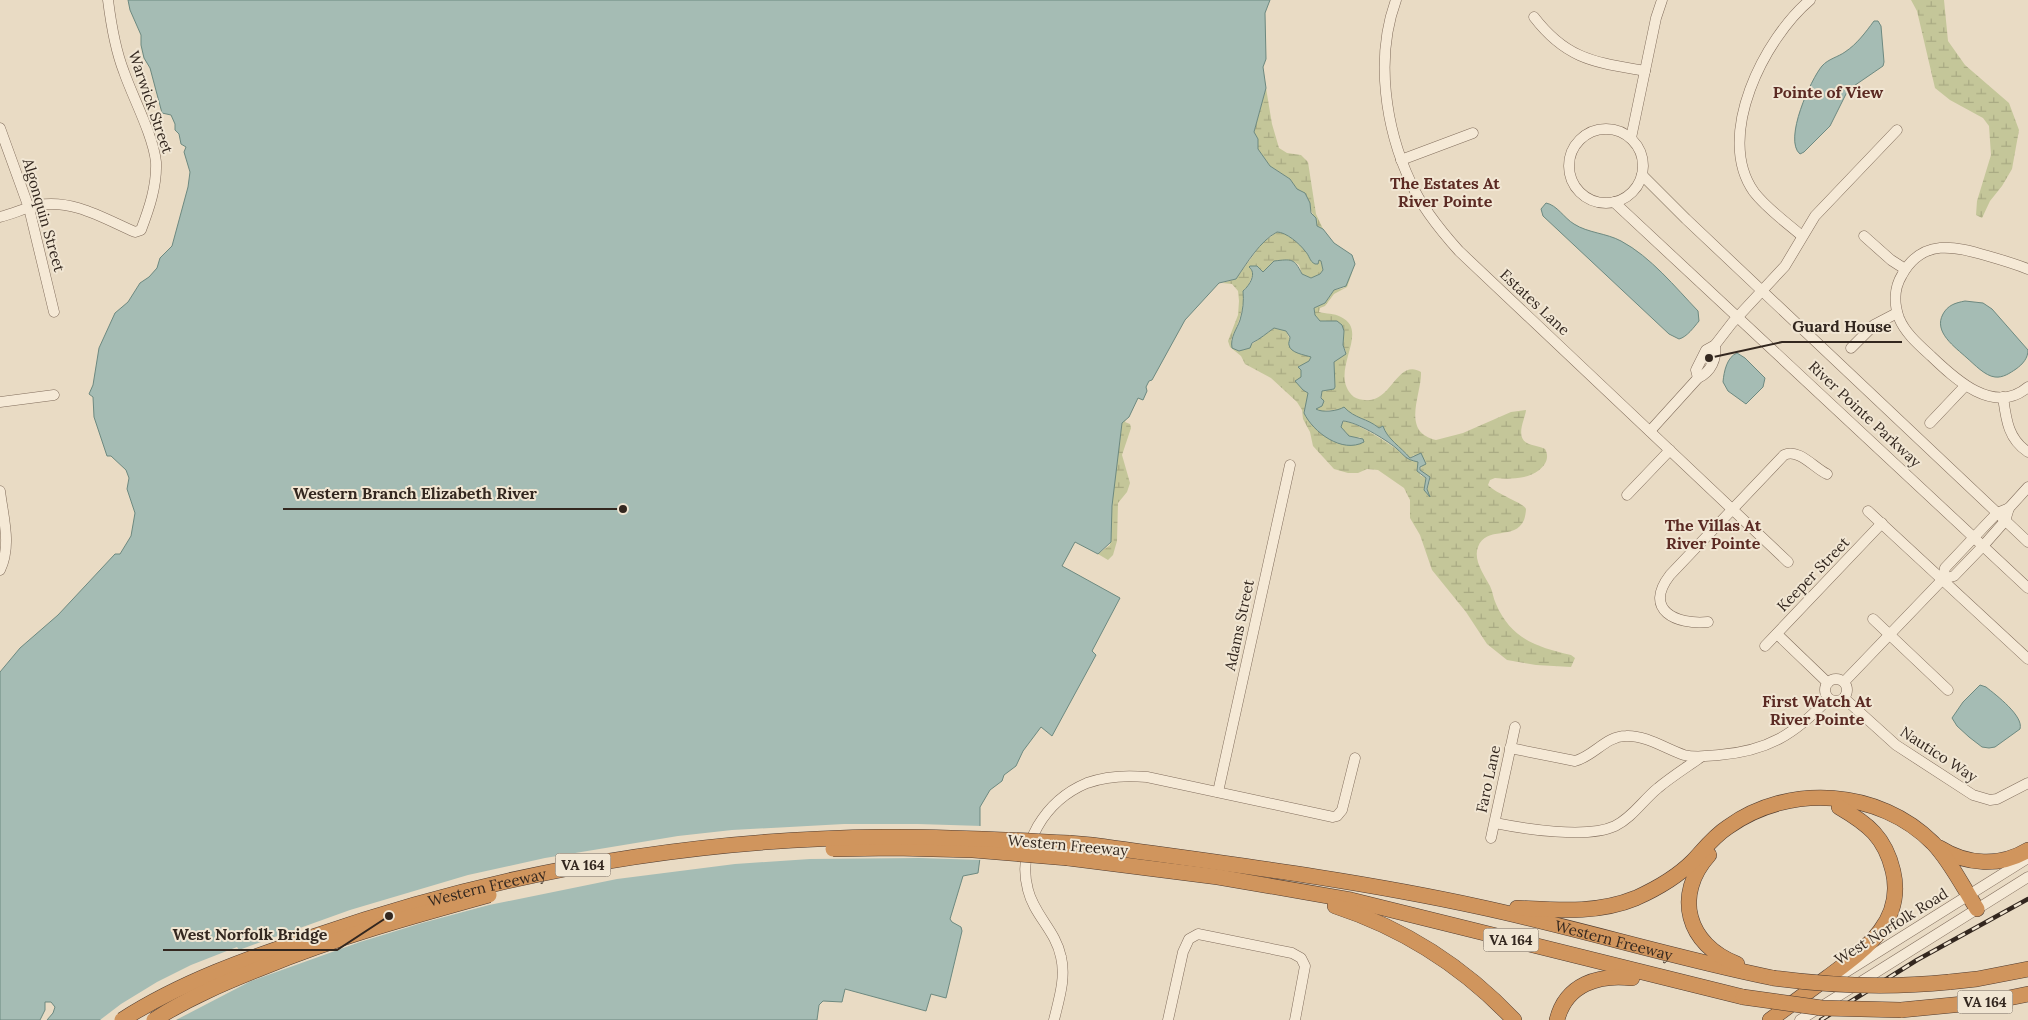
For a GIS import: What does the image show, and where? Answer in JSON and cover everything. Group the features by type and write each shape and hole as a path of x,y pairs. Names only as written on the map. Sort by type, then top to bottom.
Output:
{"highway":[{"path":"1481,907 1580,911 1608,907 1634,899 1667,881 1689,864 1714,837 1742,817 1761,808 1795,799 1826,797 1858,802 1889,813 1958,858 1979,862 2003,860 2028,850"},
{"path":"1756,974 1720,957 1698,936 1691,921 1688,907 1689,896 1699,867 1728,836 1750,822 1782,810 1798,807 1839,807 1883,822 1914,840 1934,858 1966,898"},
{"path":"1770,1020 1867,946 1886,923 1892,908 1896,885 1890,859 1884,846 1870,827 1839,807"},
{"name":"Western Freeway","path":"122,1020 188,984 325,932 446,896 524,877 583,866 713,847 798,840 883,837 982,839 1068,851 1351,900 1737,996 1830,1009 1901,1010 1966,1005 2028,994"},
{"path":"1933,843 1946,859 1974,911"},
{"name":"Western Freeway","path":"154,1020 233,979 306,950 384,924 484,896 581,876 674,862 763,852 827,849 894,848 1068,851 1092,845 1377,886 1481,907 1682,958 1774,978 1826,984 1878,986 1949,982 1977,979 2028,969"},
{"path":"1279,888 1351,911 1398,931 1431,950 1460,971 1488,994 1514,1020"},
{"path":"1557,1020 1560,1009 1572,993 1588,981 1607,976 1631,978 1692,992 1737,996"}],"street":[{"name":"Warwick Street","path":"29,208 45,204 73,205 135,232 141,230 155,179 156,161 123,69 108,0"},
{"name":"Estates Lane","path":"1396,0 1391,12 1385,71 1387,102 1393,131 1401,160 1411,184 1445,236 1788,562"},
{"path":"1631,138 1656,18 1662,0"},
{"path":"1802,236 1767,206 1754,191 1743,166 1740,138 1747,102 1762,63 1784,27 1798,10 1810,0"},
{"path":"1534,16 1557,43 1581,57 1597,63 1645,72"},
{"name":"Algonquin Street","path":"0,128 29,208 54,312"},
{"path":"1606,129 1615,130 1631,138 1642,155 1642,176 1635,190 1622,200 1597,202 1581,194 1572,179 1570,162 1576,145 1589,133 1606,129"},
{"path":"1650,431 1698,378 1696,370 1706,350 1715,345 1738,316 1784,266 1815,216 1897,130"},
{"path":"1401,160 1472,133"},
{"name":"River Pointe Parkway","path":"1642,176 2028,542"},
{"name":"River Pointe Parkway","path":"1614,202 2028,588"},
{"path":"0,218 29,208"},
{"path":"1864,236 1891,260 1905,269"},
{"path":"2028,269 1961,247 1950,246 1928,250 1919,255 1905,269 1896,289 1898,313 1906,330 1919,345 1965,386 1982,395 2004,397 2017,394 2028,387"},
{"path":"1850,348 1874,325 1898,313"},
{"path":"1930,423 1965,386"},
{"path":"0,402 54,395"},
{"path":"2004,397 2008,427 2016,442 2028,452"},
{"path":"1627,495 1670,450"},
{"path":"1708,622 1694,623 1675,619 1666,612 1661,605 1660,594 1663,584 1784,456 1790,452 1799,456 1817,470 1827,474"},
{"name":"Adams Street","path":"1218,792 1290,465"},
{"path":"1943,579 1945,568 1997,513 2009,508 2028,487"},
{"path":"0,491 6,544 6,554 0,570"},
{"path":"1844,682 1943,579 1954,576 1983,546 2006,521 2009,508"},
{"path":"1868,511 2028,659"},
{"name":"Keeper Street","path":"1765,646 1882,523"},
{"path":"1873,619 1948,690"},
{"path":"1777,634 1828,682"},
{"path":"1836,679 1844,682 1847,689 1844,698 1838,702 1828,699 1824,689 1828,682 1836,679"},
{"name":"Nautico Way","path":"1844,698 1896,745 1973,795 1990,800 1997,799 2028,783"},
{"path":"1510,748 1575,761 1582,759 1606,742 1624,736 1631,736 1684,754 1701,757 1742,753 1769,745 1797,729 1828,699"},
{"name":"Faro Lane","path":"1492,838 1515,727"},
{"path":"1494,823 1525,828 1579,832 1603,830 1615,826 1626,819 1658,787 1701,757"},
{"path":"1054,1020 1063,977 1061,956 1051,931 1034,907 1027,888 1024,870 1028,844 1038,826 1064,796 1088,783 1112,777 1147,777 1329,817 1337,816 1342,810 1355,758"},
{"name":"West Norfolk Road","path":"1770,1020 2028,858"},
{"name":"West Norfolk Road","path":"1800,1020 2028,877"},
{"path":"1168,1020 1186,945 1189,939 1198,934 1288,952 1301,958 1305,966 1295,1020"}],"green space":[{"path":"1911,0 1944,0 1948,41 1965,65 2009,103 2019,130 2012,169 1990,201 1982,218 1976,215 1977,201 1991,155 1989,126 1983,118 1950,100 1935,88 1917,11"},
{"path":"1266,88 1272,124 1279,148 1287,153 1301,155 1308,162 1316,214 1323,229 1317,226 1306,195 1297,189 1290,179 1270,166 1258,149 1258,139 1254,132"},
{"path":"1277,232 1287,235 1321,261 1323,270 1320,274 1311,278 1302,274 1299,265 1293,261 1274,261 1263,272 1250,266 1253,274 1248,286 1243,291 1242,310 1231,340 1244,350 1274,328 1286,331 1295,351 1311,356 1301,370 1302,378 1297,379 1303,390 1309,393 1304,413 1334,441 1364,442 1360,437 1351,437 1341,427 1341,423 1346,421 1364,429 1406,457 1419,462 1420,475 1426,478 1424,490 1427,491 1430,479 1420,470 1422,466 1414,455 1410,458 1395,443 1383,426 1379,428 1341,411 1317,411 1315,409 1322,401 1322,391 1334,389 1334,362 1346,352 1343,345 1344,331 1337,321 1320,321 1315,315 1314,308 1325,303 1334,290 1344,288 1353,270 1347,287 1334,294 1325,306 1320,308 1319,312 1341,317 1349,324 1352,332 1345,376 1347,387 1354,397 1362,400 1374,399 1388,389 1406,371 1413,369 1421,372 1415,411 1416,421 1419,429 1425,436 1436,440 1463,433 1511,412 1526,410 1521,433 1522,438 1529,444 1545,449 1547,459 1538,471 1529,476 1490,480 1488,485 1524,507 1526,513 1520,526 1514,530 1487,536 1482,540 1478,547 1477,557 1496,604 1509,626 1526,640 1536,645 1571,655 1575,658 1571,667 1536,665 1507,660 1487,644 1466,612 1432,570 1420,535 1410,518 1410,500 1404,488 1378,470 1367,469 1358,473 1348,473 1334,469 1313,446 1310,432 1303,419 1302,410 1297,402 1271,378 1245,364 1241,356 1230,347 1228,341 1238,315 1238,291 1232,284 1222,283 1236,279 1262,243"},
{"path":"1126,418 1125,422 1130,424 1131,428 1122,455 1130,483 1127,492 1118,503 1117,541 1113,555 1108,560 1098,554 1110,545 1113,491 1122,423"}],"water":[{"path":"128,0 1270,0 1265,13 1266,59 1263,67 1266,88 1254,132 1258,139 1258,149 1270,166 1290,179 1297,189 1305,193 1310,203 1311,213 1316,218 1317,226 1323,229 1334,243 1352,255 1355,264 1346,286 1334,290 1325,303 1314,308 1315,315 1320,321 1337,321 1342,325 1344,331 1343,345 1346,354 1334,362 1335,387 1334,389 1322,391 1321,398 1324,401 1322,406 1316,409 1330,411 1344,407 1352,414 1379,428 1383,426 1391,439 1410,458 1421,453 1426,464 1420,467 1420,470 1430,477 1427,489 1430,497 1424,490 1426,478 1417,471 1418,462 1408,459 1378,436 1356,424 1343,421 1341,427 1349,436 1363,439 1364,442 1347,445 1329,439 1314,427 1304,413 1308,393 1295,381 1301,377 1301,370 1298,367 1309,361 1311,357 1290,348 1290,337 1286,331 1274,328 1252,343 1250,348 1239,351 1232,348 1233,337 1242,313 1243,291 1248,286 1252,276 1250,266 1257,266 1263,272 1274,261 1289,260 1297,265 1302,274 1311,278 1320,274 1323,270 1321,261 1319,260 1318,264 1313,263 1303,248 1288,236 1277,232 1259,247 1236,279 1219,283 1185,320 1152,380 1149,381 1143,400 1138,398 1129,417 1122,423 1112,506 1111,542 1098,554 1075,542 1062,566 1120,598 1092,651 1096,655 1052,736 1041,727 1023,751 1016,766 1004,775 1002,781 990,790 980,807 980,858 978,873 963,876 950,919 961,927 962,931 946,998 931,994 926,1011 845,989 842,1002 823,1001 819,1005 817,1020 47,1020 55,1007 51,1002 45,1002 45,1010 40,1020 0,1020 0,672 20,648 58,615 115,554 120,554 131,536 135,513 127,489 129,478 126,470 111,456 107,456 94,417 93,397 89,394 93,385 99,348 115,313 128,302 140,283 157,268 160,258 172,246 188,187 190,172 184,152 186,147 181,144 171,115 162,113 150,68 144,58 141,35 130,10"},
{"path":"1874,21 1878,21 1881,26 1883,66 1848,90 1830,126 1800,154 1796,147 1797,123 1800,110 1817,73 1824,64 1853,45"},
{"path":"1546,203 1554,206 1579,227 1615,238 1642,255 1698,311 1699,321 1690,332 1679,339 1669,334 1543,216 1541,209"},
{"path":"1965,301 1983,303 1992,309 2028,350 2026,358 2019,367 2004,376 1991,376 1976,366 1947,339 1941,327 1943,314 1952,305"},
{"path":"1737,353 1745,358 1765,378 1763,387 1746,404 1728,391 1723,382 1728,361"},
{"path":"1980,685 1986,687 2008,706 2018,718 2020,724 2020,729 1995,747 1982,747 1957,726 1952,718 1963,702"}],"pier":[{"path":"844,824 982,826 982,860 919,858 810,859 735,864 617,879 489,905 360,942 251,981 176,1020 100,1020 121,1004 157,982 191,965 237,947 239,950 350,910 468,875 545,858 678,836 732,830"}],"railway":[{"path":"1821,1020 1917,960 2028,899"}],"place":[{"name":"Guard House","path":"1709,358"},
{"name":"Western Branch Elizabeth River","path":"623,509"},
{"name":"West Norfolk Bridge","path":"389,916"}],"district":[{"name":"Pointe of View","path":"1828,92"},
{"name":"The Estates At River Pointe","path":"1445,192"},
{"name":"The Villas At River Pointe","path":"1713,534"},
{"name":"First Watch At River Pointe","path":"1817,710"}]}
